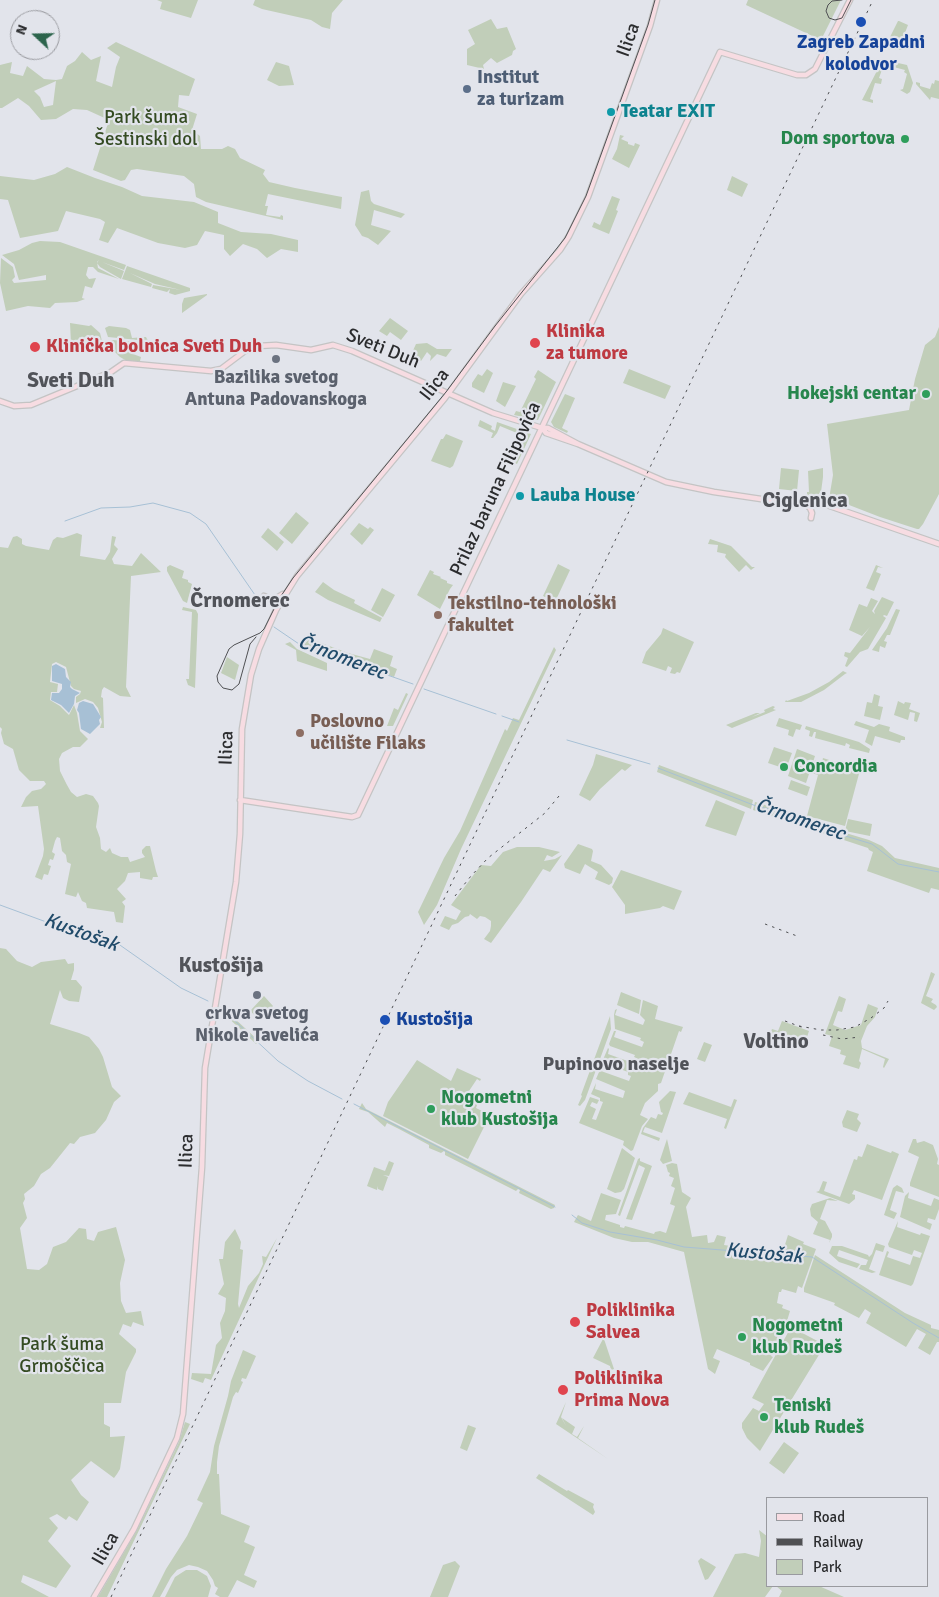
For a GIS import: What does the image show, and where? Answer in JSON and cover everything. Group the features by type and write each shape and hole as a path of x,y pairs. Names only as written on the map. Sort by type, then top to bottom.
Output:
{"main road":[{"name":"Ilica","path":"94,1597 134,1529 172,1448 182,1418 202,1175 205,1068 235,890 239,854 241,735 252,671 263,639 276,610 300,572 448,393 521,294 560,250 577,222 588,197 649,30 657,0"},
{"name":"Prilaz baruna Filipovića","path":"240,800 352,817 359,813 720,52 797,76 804,76 815,69 850,0"},
{"name":"Sveti Duh","path":"0,401 13,406 31,405 111,372 119,365 127,366 132,364 212,372 221,369 245,351 258,346 276,345 311,350 333,345 352,351 493,413 542,428 546,433 578,444 666,482 746,497 830,505 939,544"},
{"path":"799,501 810,508 812,512 811,518"},
{"path":"264,596 276,599 286,592"}],"green space":[{"path":"157,0 198,0 191,18 160,9 162,2"},
{"path":"255,0 343,0 332,13 330,29 322,27 311,20 262,9 253,5"},
{"path":"748,0 841,0 821,40 746,5"},
{"path":"491,19 497,29 507,27 516,49 512,55 497,63 491,58 483,65 484,69 467,65 467,49 475,44 468,30"},
{"path":"898,21 908,25 901,43 902,50 886,49 886,45"},
{"name":"Park šuma Šestinski dol","path":"116,42 195,79 189,96 179,95 178,107 197,114 192,130 200,136 201,149 222,149 228,146 235,149 240,158 265,170 263,174 269,182 342,197 341,209 268,194 265,206 268,206 266,215 280,217 281,215 283,220 206,202 196,197 194,184 184,176 137,169 131,170 125,180 121,181 93,170 109,120 87,110 73,109 56,119 41,120 29,106 18,98 0,108 0,65 12,62 10,73 23,76 27,66 44,79 56,80 62,79 67,66 75,61 82,52 91,60 101,56 96,81 112,87 120,57 107,48","holes":["56,81 53,105 44,107 40,97 34,91"]},
{"path":"889,61 907,65 913,83 910,92 907,94 900,90 903,89 907,74 904,72 905,70 886,65 883,67 879,78 882,79 881,84 875,83 870,99 873,100 873,103 862,100 881,63"},
{"path":"276,62 289,66 294,85 279,86 267,80"},
{"path":"935,80 939,81 939,99 931,97 930,100 916,82 920,83 920,86 930,89"},
{"path":"620,135 624,136 621,139 628,142 628,144 634,146 635,143 640,145 629,168 612,159 617,149"},
{"name":"Park šuma Šestinski dol","path":"67,167 142,196 194,202 218,212 218,223 241,232 271,234 298,240 298,252 281,249 267,258 257,249 243,244 230,256 224,249 224,235 205,231 197,245 185,248 158,243 117,228 108,243 99,240 105,222 100,219 66,211 58,231 20,238 8,200 0,199 0,176 34,180 55,174"},
{"path":"732,176 748,184 742,197 727,190"},
{"path":"369,190 371,201 374,204 405,214 401,218 374,210 371,225 391,231 378,245 362,236 355,225 361,192"},
{"path":"612,196 620,199 616,210 618,211 609,234 592,227 594,222 600,225"},
{"path":"40,241 60,242 126,265 124,270 102,262 124,271 121,279 100,267 97,263 98,268 119,279 98,272 93,267 88,267 86,275 89,279 96,278 92,288 85,286 82,298 85,299 77,302 55,303 50,308 28,306 6,311 0,283 1,258 13,267 15,277 12,280 14,283 46,280 46,275 19,280 14,264 2,255"},
{"path":"127,266 190,288 190,291 175,295 169,293 170,289 167,292 152,288 153,285 181,290 155,284 130,273 152,284 151,287 122,279"},
{"path":"207,295 182,313 184,298"},
{"path":"390,318 408,331 401,340 390,332 387,336 379,331"},
{"path":"70,323 91,325 100,333 102,341 79,339 71,343"},
{"path":"109,326 126,328 130,330 132,338 146,337 148,341 108,337 105,328"},
{"path":"939,327 939,494 923,524 917,529 831,498 833,475 827,424 909,410 915,379 925,345 935,337"},
{"path":"112,340 154,343 175,350 179,354 134,349 133,354 141,357 140,361 127,361 115,352 110,342"},
{"path":"427,343 437,349 452,349 446,357 437,354 430,361 431,356 427,352 421,361 410,357 416,344"},
{"path":"487,369 493,373 484,393 472,387 472,383 478,374 482,376"},
{"path":"629,369 671,386 665,399 623,383"},
{"path":"538,370 556,382 538,420 514,415 516,411 520,412 536,379 534,377"},
{"path":"503,382 516,386 505,407 496,401"},
{"path":"565,394 575,398 562,428 568,431 567,433 554,427 551,422"},
{"path":"480,420 492,426 491,429 495,431 497,422 531,434 517,464 511,461 524,436 500,426 497,433 491,438 493,433 478,426"},
{"path":"446,434 463,441 453,466 450,468 431,461 441,439"},
{"path":"781,468 799,470 797,491 779,489"},
{"path":"823,468 821,492 815,497 807,497 807,492 809,492 808,471"},
{"path":"296,512 309,523 292,544 279,533"},
{"path":"359,523 368,529 370,527 374,530 362,545 350,534"},
{"path":"268,528 284,542 277,551 261,537"},
{"path":"77,533 82,535 80,556 105,560 110,552 112,536 116,537 114,545 118,549 112,559 114,564 132,566 141,553 161,572 131,576 126,687 131,697 120,696 104,687 101,697 103,698 104,728 100,728 102,722 98,708 93,702 85,699 76,703 76,697 81,691 71,686 66,667 56,662 52,664 50,682 58,684 57,692 51,692 50,700 69,715 74,705 80,731 88,739 80,747 73,747 62,753 59,759 60,771 71,792 77,797 86,794 93,796 98,803 96,827 101,849 106,852 110,848 112,853 121,857 128,857 130,862 145,857 142,850 146,846 150,846 158,877 153,877 152,880 140,878 140,872 128,873 125,881 117,889 126,899 122,902 125,906 123,923 116,922 114,912 87,908 86,903 82,901 78,892 76,897 65,894 71,864 67,862 66,855 62,851 60,838 57,837 55,841 52,852 55,854 53,860 50,859 48,865 51,866 48,875 44,874 42,880 35,877 44,849 38,806 21,807 26,797 32,791 41,789 46,784 44,781 30,781 19,770 13,749 4,744 0,727 0,547 8,548 13,537 17,536 22,539 22,544 26,546 49,550 53,540 57,537 63,538"},
{"path":"710,539 731,546 752,567 755,567 751,570 746,565 739,572 725,557 726,554 717,552 718,545 708,544"},
{"path":"558,564 570,570 555,602 543,596"},
{"path":"170,565 184,571 182,578 192,584 187,603 183,601 167,571 167,567"},
{"path":"876,565 883,568 878,567 876,572 881,574 874,591 866,588"},
{"path":"430,570 434,572 433,574 453,585 440,609 417,595"},
{"path":"323,582 334,590 355,600 354,603 382,618 380,622 328,600 315,592"},
{"path":"382,588 395,595 383,617 371,610"},
{"path":"882,597 894,602 887,616 883,616 886,618 868,649 860,652 847,667 845,666 848,658 844,656 845,652 850,653 870,627 862,636 849,630 859,604 867,607 871,598 878,601 872,611 875,614 874,611"},
{"path":"183,607 196,610 198,614 195,688 188,685 186,679 189,679 192,612 182,610"},
{"path":"896,609 900,610 890,635 887,635 884,641 887,642 885,648 880,646 879,652 872,650 887,628"},
{"path":"663,628 694,642 680,673 670,673 672,668 668,666 666,671 642,663 646,652 661,634"},
{"path":"305,635 348,653 370,659 374,649 393,656 390,666 397,669 394,677 301,644"},
{"path":"290,642 297,649 327,663 327,671 297,661 296,650 285,644"},
{"path":"554,647 556,650 461,849 437,905 424,925 418,912 444,858 460,831 505,729 507,731 513,718 519,720"},
{"path":"227,657 239,665 235,680 221,673"},
{"path":"843,671 847,673 824,690 801,702 785,702 786,700 809,693 829,682"},
{"path":"406,693 408,694 393,726 387,726 394,708 398,710"},
{"path":"874,694 880,696 878,706 883,707 880,720 864,716 867,702 872,703"},
{"path":"898,701 904,704 905,702 911,703 909,709 920,713 917,722 914,721 915,713 910,712 908,720 894,715"},
{"path":"775,707 773,709 776,710 732,728 726,725 756,713 760,713 752,717 765,712 764,710"},
{"path":"779,718 802,725 800,730 796,729 793,737 788,735 789,730 776,726"},
{"path":"856,721 874,727 879,724 890,727 889,731 905,737 905,740 901,740 900,743 875,736 872,746 865,742 869,730 854,725"},
{"path":"806,726 859,742 870,749 869,753 849,748 850,745 846,743 845,746 815,738 816,732 814,732 812,737 809,736 810,731 805,729"},
{"path":"774,747 792,753 786,769 768,763"},
{"path":"797,749 815,756 806,783 788,776"},
{"path":"596,754 632,765 625,771 622,769 590,801 579,795"},
{"path":"823,758 860,770 845,826 807,816 818,775 812,773 815,760 822,762"},
{"path":"659,765 753,800 751,809 657,772"},
{"path":"791,780 810,787 807,796 788,789"},
{"path":"716,800 745,812 736,836 705,826"},
{"path":"755,802 780,809 819,825 869,840 882,846 895,858 939,868 939,890 931,888 929,893 867,871 873,852 868,848 753,810"},
{"path":"848,819 872,824 870,836 845,831"},
{"path":"578,844 592,849 591,861 601,865 613,878 612,883 609,885 595,879 598,872 585,864 580,874 565,868 564,864"},
{"path":"517,847 539,847 560,852 552,857 547,855 544,861 555,859 562,855 550,872 543,869 491,943 484,939 491,926 491,921 485,917 480,916 477,919 470,914 452,925 449,930 440,926 445,916 456,920 461,911 451,905 481,865 491,866 503,852"},
{"path":"621,870 682,891 674,910 663,906 625,914 625,905 612,887"},
{"name":"Park šuma Grmoščica","path":"0,948 6,949 17,961 32,967 41,962 65,959 68,964 74,963 71,980 76,980 82,987 79,1002 63,998 60,990 50,1024 89,1037 103,1057 112,1087 121,1096 114,1102 106,1120 95,1133 80,1137 74,1144 70,1143 50,1168 41,1174 34,1186 24,1194 25,1199 23,1203 27,1218 20,1228 27,1269 39,1270 47,1264 53,1247 66,1242 79,1228 86,1229 87,1239 94,1241 98,1232 116,1227 125,1260 120,1283 121,1301 126,1313 141,1311 144,1326 133,1322 131,1327 123,1324 119,1334 136,1349 136,1352 126,1372 121,1403 104,1403 104,1424 110,1427 110,1437 125,1436 120,1469 114,1478 91,1461 71,1480 81,1495 89,1502 77,1521 69,1516 66,1520 57,1514 49,1518 58,1528 48,1541 71,1566 56,1588 23,1575 21,1582 49,1597 0,1597"},
{"path":"931,972 935,974 926,996 933,999 931,1002 937,1007 934,1010 921,1003"},
{"path":"621,992 641,1000 639,1014 617,1005"},
{"path":"264,996 273,1006 260,1020 250,1011"},
{"path":"839,996 846,999 842,1012 838,1011 833,1025 845,1030 861,1025 868,1004 878,1008 875,1017 867,1026 861,1041 862,1048 889,1059 884,1068 885,1059 862,1049 859,1069 843,1064 846,1056 840,1054 841,1050 829,1046 832,1036 825,1034"},
{"path":"643,1000 658,1006 655,1019 683,1027 681,1032 679,1031 661,1083 658,1084 658,1091 645,1103 640,1115 648,1119 642,1126 631,1151 623,1145 624,1141 579,1123 590,1097 599,1100 597,1104 592,1102 590,1106 596,1109 592,1119 596,1120 603,1102 600,1101 600,1098 591,1094 596,1083 595,1089 623,1098 625,1091 596,1079 602,1065 601,1071 629,1081 631,1076 628,1075 628,1072 602,1062 608,1048 608,1054 636,1064 638,1059 634,1057 635,1055 609,1044 614,1031 616,1031 614,1037 642,1047 644,1042 640,1040 641,1038 615,1029 614,1015 617,1009 615,1015 643,1025 645,1020 640,1015"},
{"path":"221,1006 259,1041 256,1044 220,1010"},
{"path":"610,1016 611,1029 585,1100 580,1106 578,1105 581,1095"},
{"path":"782,1021 809,1031 803,1049 769,1037 772,1029 778,1031"},
{"path":"704,1042 712,1045 705,1062 697,1059"},
{"name":"Nogometni klub Kustošija","path":"417,1060 451,1081 457,1068 481,1079 480,1081 477,1079 469,1091 474,1094 473,1096 478,1102 476,1108 490,1115 468,1159 383,1116 388,1102"},
{"path":"670,1091 676,1092 662,1133 645,1127 643,1132 660,1138 659,1141 641,1134 643,1128 651,1117 656,1119 658,1114 662,1115 659,1102"},
{"path":"689,1092 731,1107 734,1099 737,1100 726,1129 724,1128 727,1119 683,1104"},
{"path":"362,1103 366,1109 555,1205 554,1208 551,1209 519,1193 520,1190 516,1191 445,1155 444,1151 441,1153 429,1148 429,1145 387,1123 385,1127 368,1112 359,1109"},
{"path":"847,1110 859,1114 857,1119 861,1123 857,1132 843,1127 842,1122"},
{"path":"667,1139 672,1161 663,1164 660,1160"},
{"path":"913,1139 916,1139 917,1143 924,1141 933,1145 938,1159 937,1164 939,1165 939,1197 910,1186 919,1157 908,1152"},
{"path":"867,1144 899,1154 882,1200 854,1190 852,1194 855,1195 855,1199 849,1204 816,1192 819,1191 823,1181 827,1182 824,1191 840,1197 854,1159 857,1160 858,1156 862,1157"},
{"path":"622,1148 635,1158 624,1189 621,1192 615,1193 607,1189"},
{"path":"640,1158 640,1161 652,1166 632,1220 626,1219 645,1168 639,1165 620,1216 618,1215 638,1159"},
{"path":"389,1161 394,1163 389,1176 383,1175 388,1177 383,1191 378,1189 378,1186 377,1190 367,1186 374,1167 385,1171"},
{"path":"677,1164 682,1192 691,1198 686,1207 692,1237 707,1235 708,1243 714,1242 717,1235 726,1237 724,1245 758,1250 783,1251 788,1235 816,1249 802,1288 798,1286 796,1293 782,1289 779,1292 777,1303 783,1305 782,1308 790,1311 787,1321 791,1324 790,1327 784,1325 777,1338 782,1341 777,1350 775,1349 771,1356 773,1357 763,1371 750,1365 750,1363 717,1349 713,1358 720,1361 715,1374 708,1369 684,1252 648,1242 632,1242 614,1238 574,1222 578,1215 591,1221 601,1193 621,1200 616,1214 606,1215 605,1220 624,1228 625,1226 654,1234 660,1231 666,1233 675,1206 670,1204 675,1188 671,1186 674,1178 669,1176 670,1173 666,1165"},
{"path":"897,1185 902,1188 904,1193 896,1191 890,1210 897,1213 894,1219 884,1215 893,1188"},
{"path":"909,1192 908,1198 931,1206 934,1198 939,1200 939,1209 935,1220 928,1218 927,1222 932,1224 930,1230 900,1217 905,1196"},
{"path":"830,1198 838,1201 827,1200 820,1219 825,1221 832,1234 832,1237 829,1243 830,1240 813,1234 818,1222 811,1216 810,1209 812,1204"},
{"path":"898,1221 897,1227 920,1235 921,1233 930,1236 911,1286 879,1275 887,1251 889,1252 887,1257 910,1265 913,1256 920,1258 922,1253 914,1250 912,1255 889,1247 888,1244"},
{"path":"235,1229 241,1242 240,1249 243,1250 239,1308 248,1286 259,1273 263,1264 262,1256 266,1257 277,1238 211,1380 205,1378 203,1383 191,1379 192,1373 211,1374 216,1345 222,1338 220,1323 225,1311 226,1298 218,1294 224,1284 219,1259 223,1259 225,1242"},
{"path":"876,1243 885,1246 883,1252 876,1250 869,1269 876,1272 872,1273 859,1269 861,1265 866,1265 868,1260 839,1250 837,1256 860,1264 857,1268 839,1262 829,1253 832,1246 842,1246 869,1257"},
{"path":"815,1255 905,1313 931,1325 931,1328 939,1330 939,1342 937,1342 930,1355 918,1348 926,1334 917,1329 906,1347 866,1323 871,1313 865,1309 859,1318 834,1305 835,1303 804,1292"},
{"path":"791,1327 825,1345 760,1451 747,1438 742,1428 742,1423 753,1408 759,1411 764,1404 752,1398"},
{"path":"603,1339 614,1369 611,1370 610,1366 593,1358"},
{"path":"243,1350 256,1356 246,1379 242,1378 241,1381 243,1382 238,1393 236,1392 233,1397 219,1446 217,1474 219,1474 221,1514 250,1526 244,1542 255,1547 244,1575 257,1581 254,1588 237,1580 228,1597 220,1597 215,1594 218,1588 207,1571 189,1565 177,1570 160,1597 152,1597 166,1569 187,1536 203,1503 197,1500 210,1472 214,1446 231,1381"},
{"path":"566,1402 561,1417 566,1426 562,1418 575,1427 572,1434 577,1437 584,1426 578,1438 608,1459 556,1424"},
{"path":"185,1422 190,1424 107,1597 98,1597 137,1530 179,1442"},
{"path":"468,1425 476,1428 467,1451 460,1448"},
{"path":"784,1442 799,1453 784,1474 769,1463"},
{"path":"539,1474 567,1491 594,1504 595,1512 593,1515 536,1478"},
{"path":"759,1530 766,1535 766,1587 772,1587 765,1597 713,1597 735,1554 745,1553 759,1557 761,1541"},
{"path":"701,1558 716,1567 708,1579 705,1580 698,1561"},
{"path":"455,1561 460,1566 448,1597 430,1597 443,1565"},
{"path":"186,1570 197,1570 207,1576 211,1586 208,1597 165,1597 175,1577"},
{"path":"777,1587 821,1587 844,1597 779,1597 782,1591"}],"water":[{"path":"56,664 65,669 66,677 71,682 70,687 80,693 75,696 74,704 69,713 61,705 51,700 52,693 59,693 62,689 62,684 52,681 52,666"},
{"path":"83,701 93,704 101,717 99,720 100,724 90,734 81,729 77,710 79,703"}],"waterway":[{"name":"Črnomerec","path":"65,521 101,508 130,507 153,503 190,513 206,524 255,595"},
{"name":"Črnomerec","path":"274,627 299,644 413,684"},
{"name":"Črnomerec","path":"424,689 496,714"},
{"name":"Črnomerec","path":"502,716 519,722"},
{"name":"Črnomerec","path":"567,740 650,764"},
{"name":"Črnomerec","path":"658,768 756,806 778,811 819,828 872,844 898,864 939,872"},
{"name":"Kustošak","path":"0,905 60,927 117,943 181,988 208,1001"},
{"name":"Kustošak","path":"221,1008 278,1061 308,1081 342,1099"},
{"name":"Kustošak","path":"354,1104 555,1207"},
{"name":"Kustošak","path":"572,1215 582,1223 610,1232 684,1247 812,1257 939,1338"}],"tram line":[{"path":"256,637 250,644 239,684 232,690 223,688 218,682 217,676 229,649 264,629 279,599 293,578 446,392 495,326 565,238 586,196 648,25 655,0"},
{"path":"842,0 832,1 828,5 826,11 829,18 835,20 842,18 851,0"}],"railway":[{"path":"111,1597 873,0"},
{"path":"455,896 488,858 545,813 559,796"},
{"path":"765,924 797,936"},
{"path":"799,1026 821,1030 855,1027 884,1008 888,1001"},
{"path":"785,1021 804,1028"},
{"path":"823,1035 842,1039 860,1037"}],"place":[{"name":"Zagreb Zapadni kolodvor","path":"861,22"},
{"name":"Institut za turizam","path":"467,89"},
{"name":"Teatar EXIT","path":"611,112"},
{"name":"Dom sportova","path":"905,139"},
{"name":"Klinika za tumore","path":"535,343"},
{"name":"Klinička bolnica Sveti Duh","path":"35,347"},
{"name":"Bazilika svetog Antuna Padovanskoga","path":"276,359"},
{"name":"Hokejski centar","path":"926,394"},
{"name":"Lauba House","path":"520,496"},
{"name":"Tekstilno-tehnološki fakultet","path":"438,615"},
{"name":"Poslovno učilište Filaks","path":"300,733"},
{"name":"Concordia","path":"784,767"},
{"name":"crkva svetog Nikole Tavelića","path":"257,995"},
{"name":"Kustošija","path":"385,1020"},
{"name":"Nogometni klub Kustošija","path":"431,1109"},
{"name":"Poliklinika Salvea","path":"575,1322"},
{"name":"Nogometni klub Rudeš","path":"742,1337"},
{"name":"Poliklinika Prima Nova","path":"563,1390"},
{"name":"Teniski klub Rudeš","path":"764,1417"}],"district":[{"name":"Sveti Duh","path":"71,381"},
{"name":"Ciglenica","path":"805,501"},
{"name":"Črnomerec","path":"240,601"},
{"name":"Kustošija","path":"221,966"},
{"name":"Voltino","path":"776,1042"},
{"name":"Pupinovo naselje","path":"616,1065"}]}
